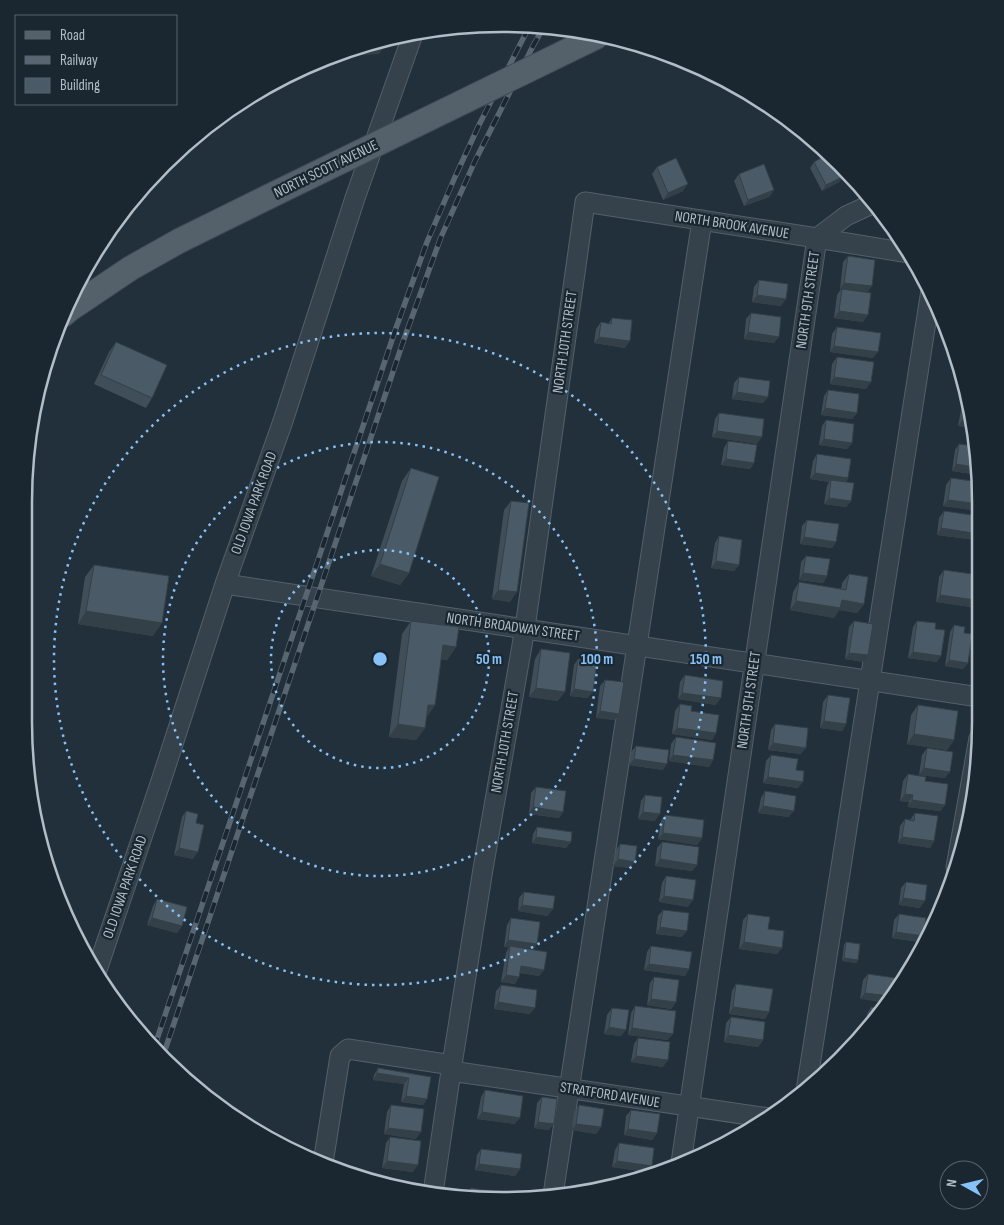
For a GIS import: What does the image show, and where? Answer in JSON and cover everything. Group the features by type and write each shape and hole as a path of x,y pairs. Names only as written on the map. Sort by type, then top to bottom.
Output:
{"main road":[{"name":"NORTH SCOTT AVENUE","path":"76,305 130,268 180,241 588,41"}],"street":[{"name":"OLD IOWA PARK ROAD","path":"99,964 225,584 283,422 356,198 410,42"},
{"name":"NORTH BROOK AVENUE","path":"585,202 899,251"},
{"name":"NORTH 10TH STREET","path":"434,1187 483,869 525,628 585,202"},
{"path":"817,238 846,216 866,206"},
{"path":"554,1189 702,220"},
{"name":"NORTH 9TH STREET","path":"682,1157 817,238"},
{"path":"808,1079 928,306"},
{"name":"NORTH BROADWAY STREET","path":"225,584 972,696"},
{"name":"STRATFORD AVENUE","path":"324,1158 340,1056 348,1048 570,1088 758,1116"}],"building":[{"path":"676,158 688,184 668,193 657,167"},
{"path":"821,158 841,177 826,185 814,162"},
{"path":"764,164 774,190 748,200 739,174"},
{"path":"848,256 875,260 872,286 844,283"},
{"path":"759,280 788,284 786,299 757,295"},
{"path":"842,289 871,293 868,315 839,311"},
{"path":"751,313 781,317 779,337 748,332"},
{"path":"612,318 632,320 630,341 599,337 601,322 611,324"},
{"path":"837,327 881,333 878,352 834,346"},
{"path":"116,342 167,365 152,398 101,375"},
{"path":"837,357 874,362 871,382 834,377"},
{"path":"739,377 770,381 768,397 737,392"},
{"path":"828,390 859,394 857,413 825,408"},
{"path":"719,413 764,419 762,437 717,431"},
{"path":"826,420 854,424 852,443 824,439"},
{"path":"728,441 757,445 754,463 726,459"},
{"path":"959,444 967,445 970,466 956,464"},
{"path":"817,454 851,459 848,478 815,473"},
{"path":"411,468 439,477 409,573 380,564"},
{"path":"951,478 971,481 972,503 948,500"},
{"path":"831,480 854,483 851,501 829,498"},
{"path":"511,501 529,503 517,592 498,590"},
{"path":"944,511 972,515 972,533 941,528"},
{"path":"807,520 839,524 836,542 804,537"},
{"path":"719,536 742,540 739,565 716,561"},
{"path":"806,556 830,559 827,576 803,573"},
{"path":"94,565 169,576 162,623 86,611"},
{"path":"944,570 972,574 972,600 940,595"},
{"path":"849,574 868,577 864,604 842,600 840,608 796,601 799,582 846,590"},
{"path":"411,621 459,627 456,647 443,645 435,705 428,705 425,728 398,724"},
{"path":"854,621 873,624 868,655 849,653"},
{"path":"917,621 936,623 935,629 945,630 941,656 913,652"},
{"path":"954,625 965,627 964,633 972,634 968,663 949,660"},
{"path":"541,649 570,653 565,692 536,688"},
{"path":"578,659 597,661 593,692 574,689"},
{"path":"685,675 723,681 721,698 682,693"},
{"path":"605,680 624,682 619,714 600,711"},
{"path":"828,695 850,698 846,724 824,721"},
{"path":"680,704 692,706 691,711 719,715 716,733 677,728"},
{"path":"918,705 958,711 954,740 914,734"},
{"path":"775,724 808,728 806,748 773,743"},
{"path":"676,737 716,743 713,760 673,755"},
{"path":"636,746 669,750 667,764 634,759"},
{"path":"927,748 953,752 950,772 924,768"},
{"path":"771,755 798,759 796,770 804,771 803,782 768,777"},
{"path":"908,774 926,777 925,781 948,784 945,805 912,800 913,795 905,794"},
{"path":"536,787 566,791 563,812 533,807"},
{"path":"765,791 796,796 794,811 763,806"},
{"path":"645,795 662,797 660,814 643,812"},
{"path":"186,811 198,814 196,823 204,825 198,852 179,848"},
{"path":"915,813 938,816 934,841 902,837 905,819 914,821"},
{"path":"665,815 704,820 702,838 663,833"},
{"path":"537,827 572,832 571,842 536,837"},
{"path":"662,842 699,847 697,865 660,859"},
{"path":"620,844 637,846 635,862 618,859"},
{"path":"666,876 696,880 693,900 664,896"},
{"path":"906,882 927,885 925,901 903,898"},
{"path":"524,892 555,896 553,909 522,905"},
{"path":"157,899 187,907 182,926 152,918"},
{"path":"663,910 689,913 687,931 660,927"},
{"path":"748,914 770,917 768,929 784,931 782,948 744,942"},
{"path":"899,914 926,918 921,936 896,932"},
{"path":"511,918 540,922 537,944 508,940"},
{"path":"846,942 860,944 858,960 844,958"},
{"path":"510,946 547,952 544,970 521,966 519,977 506,975"},
{"path":"651,946 692,952 689,969 649,964"},
{"path":"868,974 896,978 884,995 865,993"},
{"path":"654,977 679,980 676,1002 651,999"},
{"path":"736,984 773,989 769,1012 733,1007"},
{"path":"501,985 537,990 535,1008 498,1002"},
{"path":"635,1006 676,1011 673,1034 632,1028"},
{"path":"612,1008 629,1010 626,1030 609,1027"},
{"path":"731,1017 765,1022 763,1040 728,1035"},
{"path":"638,1038 670,1042 668,1060 636,1056"},
{"path":"378,1068 431,1077 427,1099 406,1096 409,1078 377,1073"},
{"path":"485,1090 523,1096 520,1118 482,1112"},
{"path":"542,1097 557,1099 554,1124 538,1122"},
{"path":"391,1105 424,1109 421,1132 388,1128"},
{"path":"579,1105 604,1109 601,1127 576,1124"},
{"path":"631,1110 660,1114 657,1133 628,1129"},
{"path":"390,1137 421,1141 418,1165 387,1161"},
{"path":"619,1143 654,1148 652,1166 617,1161"},
{"path":"481,1149 522,1154 520,1169 479,1164"},
{"path":"471,1188 493,1191 493,1192 471,1191"}],"railway":[{"path":"156,1041 396,328 427,242 479,125 526,34"},
{"path":"165,1050 404,339 441,237 475,161 540,35"}]}
